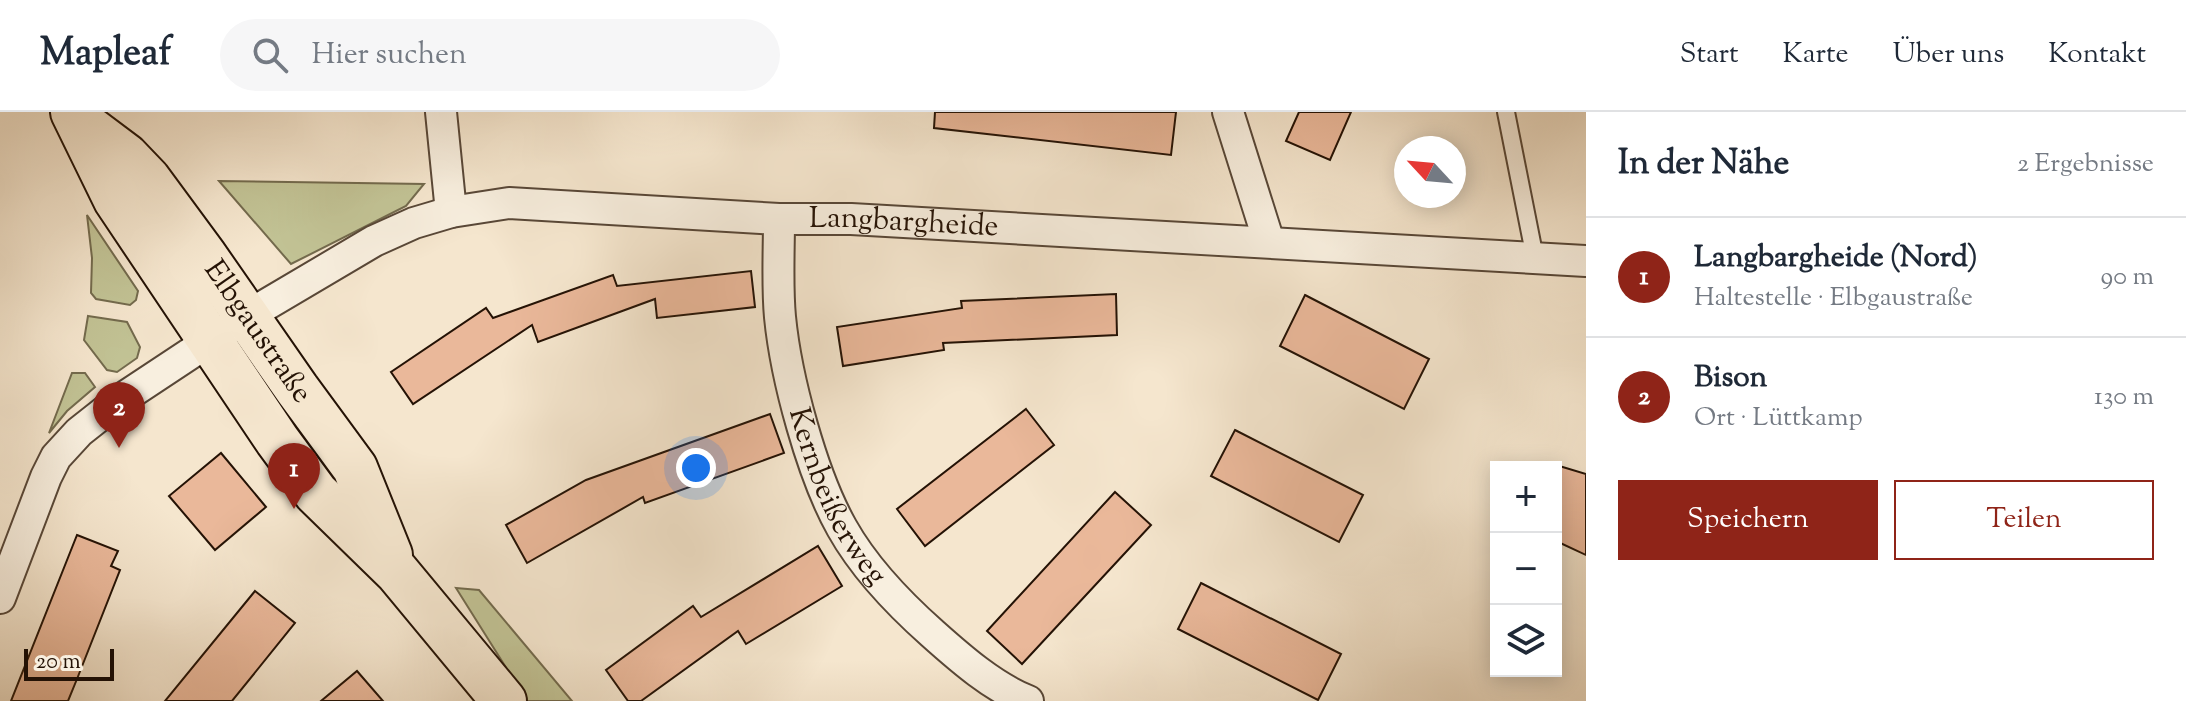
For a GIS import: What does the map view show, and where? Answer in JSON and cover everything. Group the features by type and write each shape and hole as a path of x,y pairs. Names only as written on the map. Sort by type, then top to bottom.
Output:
{"main road":[{"name":"Elbgaustraße","path":"75,116 126,156 148,179 355,468 397,572"},
{"name":"Elbgaustraße","path":"75,116 116,200 259,415 316,493 397,572 504,701"}],"street":[{"path":"441,112 451,212"},
{"path":"1228,112 1269,242"},
{"name":"Langbargheide","path":"0,598 46,477 56,457 79,432 117,402 247,316 374,241 414,223 451,212 509,203 779,219 851,219 1586,261"},
{"name":"Kernbeißerweg","path":"779,219 780,317 792,391 822,483 842,528 882,585 913,615 956,654 1028,701"}],"lane":[{"path":"1506,112 1535,258"}],"green space":[{"path":"219,181 424,184 406,206 291,264"},
{"path":"87,215 138,291 136,300 130,305 96,299 91,293 92,258"},
{"path":"88,316 127,322 140,347 137,358 117,372 107,370 84,340"},
{"path":"72,373 85,373 95,387 67,411 49,433"},
{"path":"456,588 479,590 572,701 527,701"}],"building":[{"path":"935,112 1176,112 1171,155 934,128"},
{"path":"1299,112 1351,112 1330,160 1286,141"},
{"path":"751,271 755,307 657,318 655,299 538,342 532,325 413,404 391,372 486,308 493,318 613,275 617,286"},
{"path":"1116,294 1117,335 943,343 944,350 843,366 837,327 962,308 961,301"},
{"path":"1305,295 1429,359 1404,409 1280,346"},
{"path":"1026,409 1054,445 925,546 897,509"},
{"path":"770,414 784,453 645,503 643,497 527,563 506,525 586,480"},
{"path":"1235,430 1363,495 1339,542 1211,476"},
{"path":"221,453 266,507 215,550 169,496"},
{"path":"1562,467 1586,474 1586,555 1562,544"},
{"path":"1115,492 1151,525 1022,664 987,631"},
{"path":"77,535 118,551 111,566 120,570 77,679 68,701 11,701"},
{"path":"818,546 842,586 746,644 738,631 641,701 628,701 606,670 693,606 701,617"},
{"path":"1201,583 1341,654 1318,700 1178,629"},
{"path":"255,591 295,623 232,701 165,701"},
{"path":"357,671 383,701 321,701"}],"place":[{"name":"Bison","path":"119,448"},
{"name":"Langbargheide (Nord)","path":"294,509"}]}
